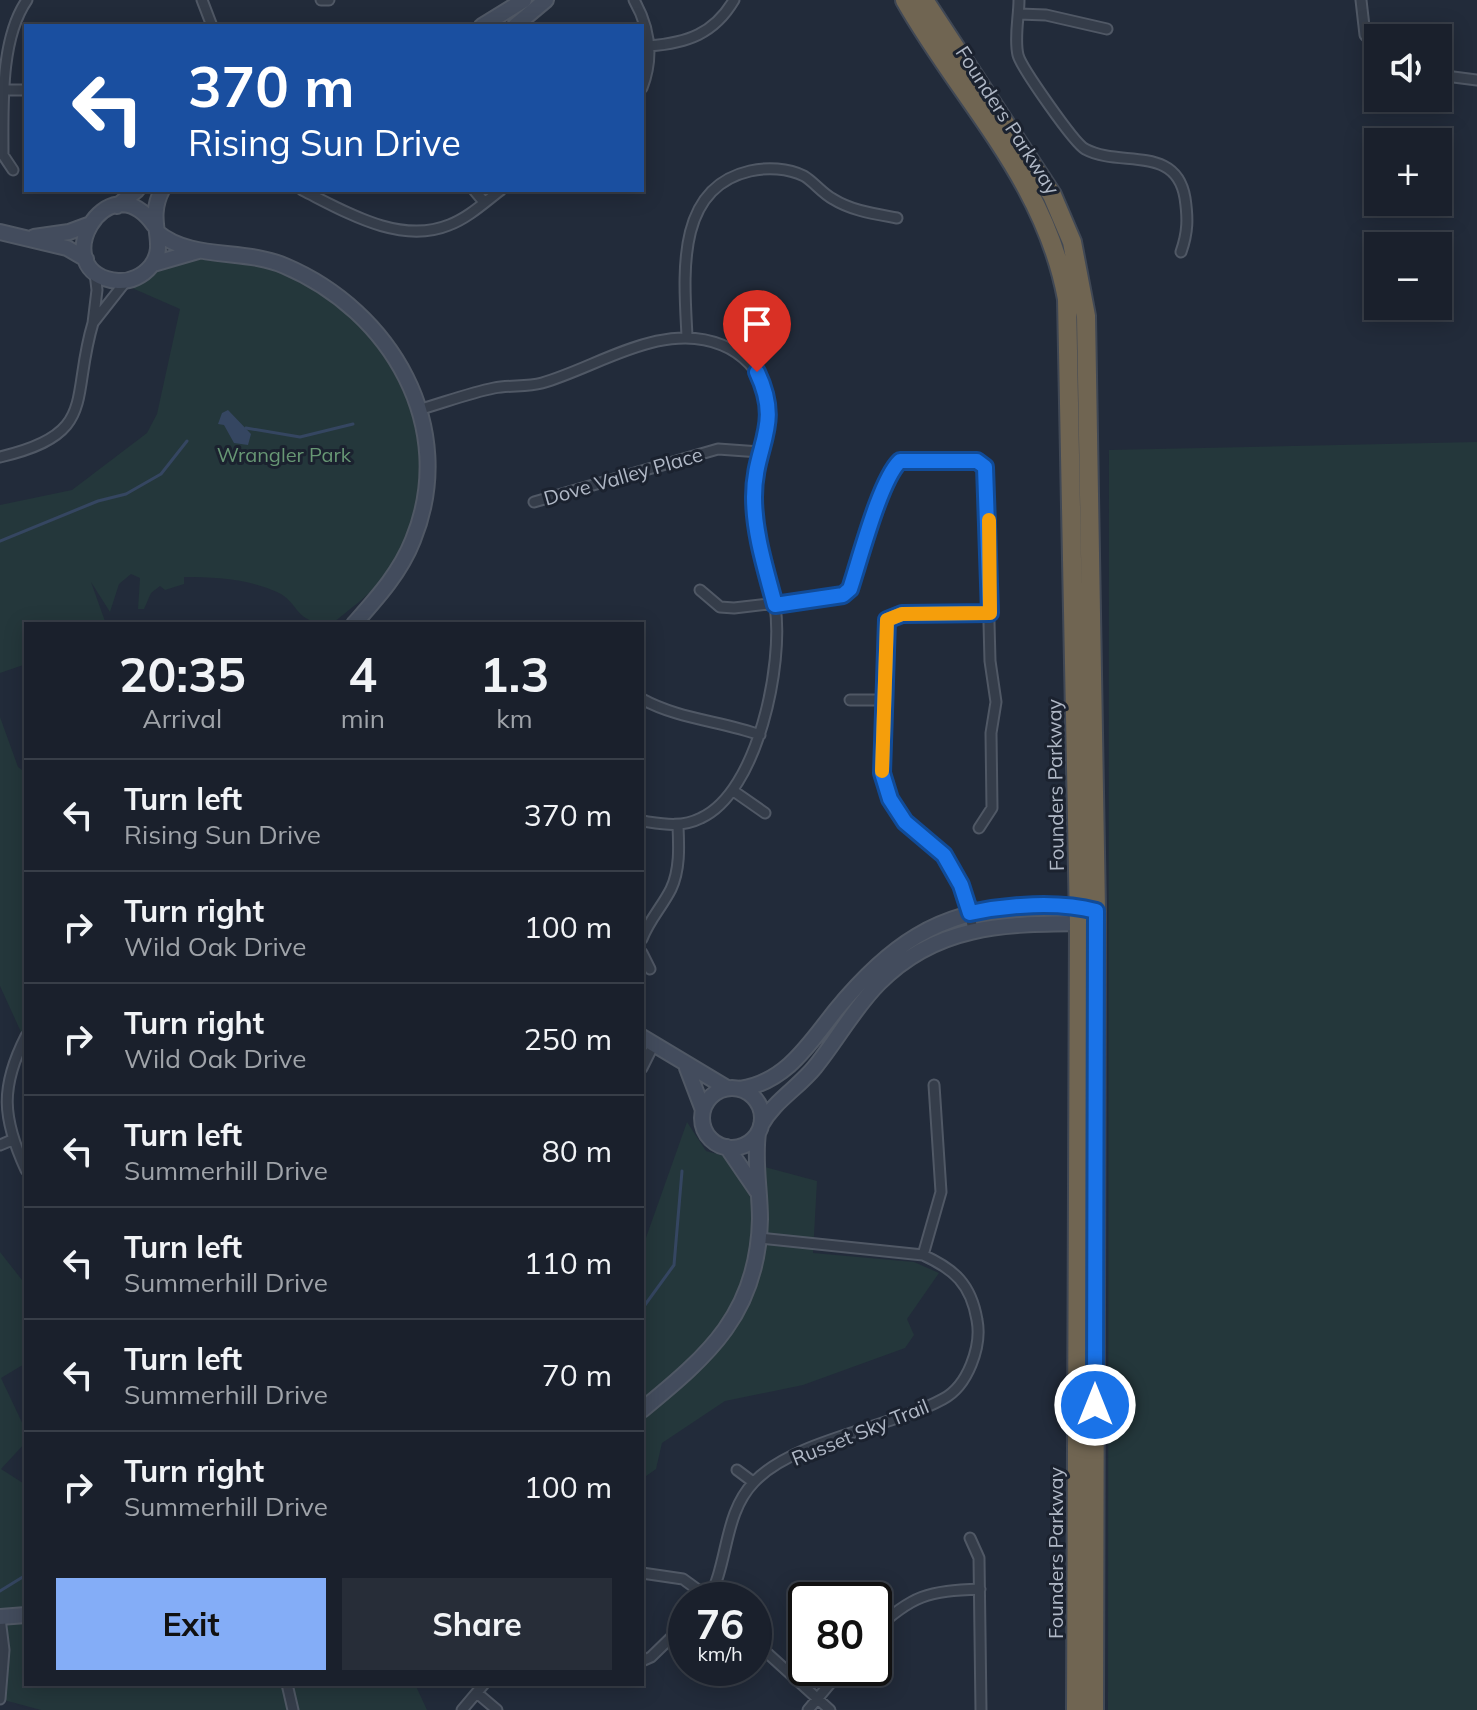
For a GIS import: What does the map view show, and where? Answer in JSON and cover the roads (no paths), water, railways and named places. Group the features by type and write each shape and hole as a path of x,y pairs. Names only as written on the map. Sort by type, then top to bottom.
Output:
{"highway":[{"name":"Founders Parkway","path":"905,0 1037,203 1051,232 1064,281 1070,333 1085,914 1094,1710"},
{"name":"Founders Parkway","path":"924,0 1052,195 1067,226 1080,277 1088,332 1076,1710"}],"street":[{"path":"13,170 3,155 5,38 16,12 27,0"},
{"path":"202,0 211,24"},
{"path":"321,0 329,0"},
{"path":"485,24 524,0"},
{"path":"517,24 546,0"},
{"path":"634,0 648,30 644,76"},
{"path":"649,46 680,43 705,33 725,15 734,0"},
{"path":"1019,0 1017,51 1022,67 1077,143 1103,155 1151,160 1176,173 1184,190 1188,218 1188,234 1181,252"},
{"path":"1361,0 1364,26"},
{"path":"1019,14 1046,15 1107,29"},
{"path":"1452,77 1477,80"},
{"path":"3,90 24,90"},
{"path":"687,336 684,279 690,235 704,196 730,176 768,167 803,176 834,200 867,213 897,218"},
{"path":"26,237 69,232 88,225 103,210 117,206 134,192"},
{"path":"153,264 159,248 155,205 161,192"},
{"path":"306,192 372,222 408,232 453,224 498,192"},
{"path":"476,192 484,202"},
{"path":"117,206 139,210 172,241 202,251 254,256 313,278 370,324 393,352 418,410 427,449 426,487 414,537 388,585 356,622"},
{"path":"0,457 42,446 65,427 81,398 86,346 93,323 97,290 83,242 88,225"},
{"path":"0,232 67,248 108,279 126,281 168,257 202,251"},
{"path":"93,323 126,281"},
{"path":"418,410 493,388 541,383 631,349 687,336 724,345 757,372 766,390 770,418 753,494 755,528 775,605 778,661 760,735 735,792 702,818 678,826 644,821"},
{"name":"Dove Valley Place","path":"534,502 718,449 760,452"},
{"path":"700,590 720,607 775,605 843,595 850,589 885,486 893,468 900,461 977,461 985,467 988,480 990,661 996,702 991,733 992,808 979,828"},
{"path":"973,930 961,885 944,855 905,822 890,799 882,773 887,620 902,614 990,613"},
{"path":"644,700 681,716 720,721 760,735"},
{"path":"850,700 884,700"},
{"path":"735,792 765,813"},
{"path":"644,933 671,888 679,856 678,826"},
{"path":"703,1110 712,1096 763,1084 782,1072 802,1053 873,967 913,936 953,917 991,908 1085,914"},
{"path":"684,1064 698,1089 705,1130 718,1144 727,1147 744,1145 775,1104 814,1068 879,983 911,957 973,930 1085,914"},
{"path":"644,957 650,969"},
{"path":"24,1039 12,1056 3,1098 12,1140 24,1166"},
{"path":"644,1408 696,1366 721,1339 749,1281 759,1238 758,1103 648,1041"},
{"path":"0,1050 12,1056"},
{"path":"923,1255 941,1192 934,1085"},
{"path":"0,1145 12,1140"},
{"path":"727,1147 759,1195"},
{"name":"Russet Sky Trail","path":"715,1582 735,1513 753,1482 793,1456 946,1398 970,1367 980,1338 975,1306 965,1282 947,1266 923,1255 759,1238"},
{"path":"737,1470 753,1482"},
{"path":"970,1538 979,1558 981,1710"},
{"path":"644,1573 687,1582"},
{"path":"892,1614 905,1602 945,1590 980,1589"},
{"path":"0,1699 4,1650 0,1617 24,1615"},
{"path":"644,1660 668,1640"},
{"path":"772,1657 830,1710"},
{"path":"287,1686 293,1710"},
{"path":"462,1710 482,1686"},
{"path":"808,1710 828,1686"},
{"path":"477,1693 497,1710"}],"water":[{"path":"228,410 251,434 248,445 234,443 224,425 218,424 222,413"}],"waterway":[{"path":"246,428 300,437 353,424"},
{"path":"0,541 98,501 126,494 161,474 187,441"},
{"path":"644,1306 674,1265 682,1171"},
{"path":"0,1591 24,1576"}],"park label":[{"name":"Wrangler Park","path":"284,454"}]}
